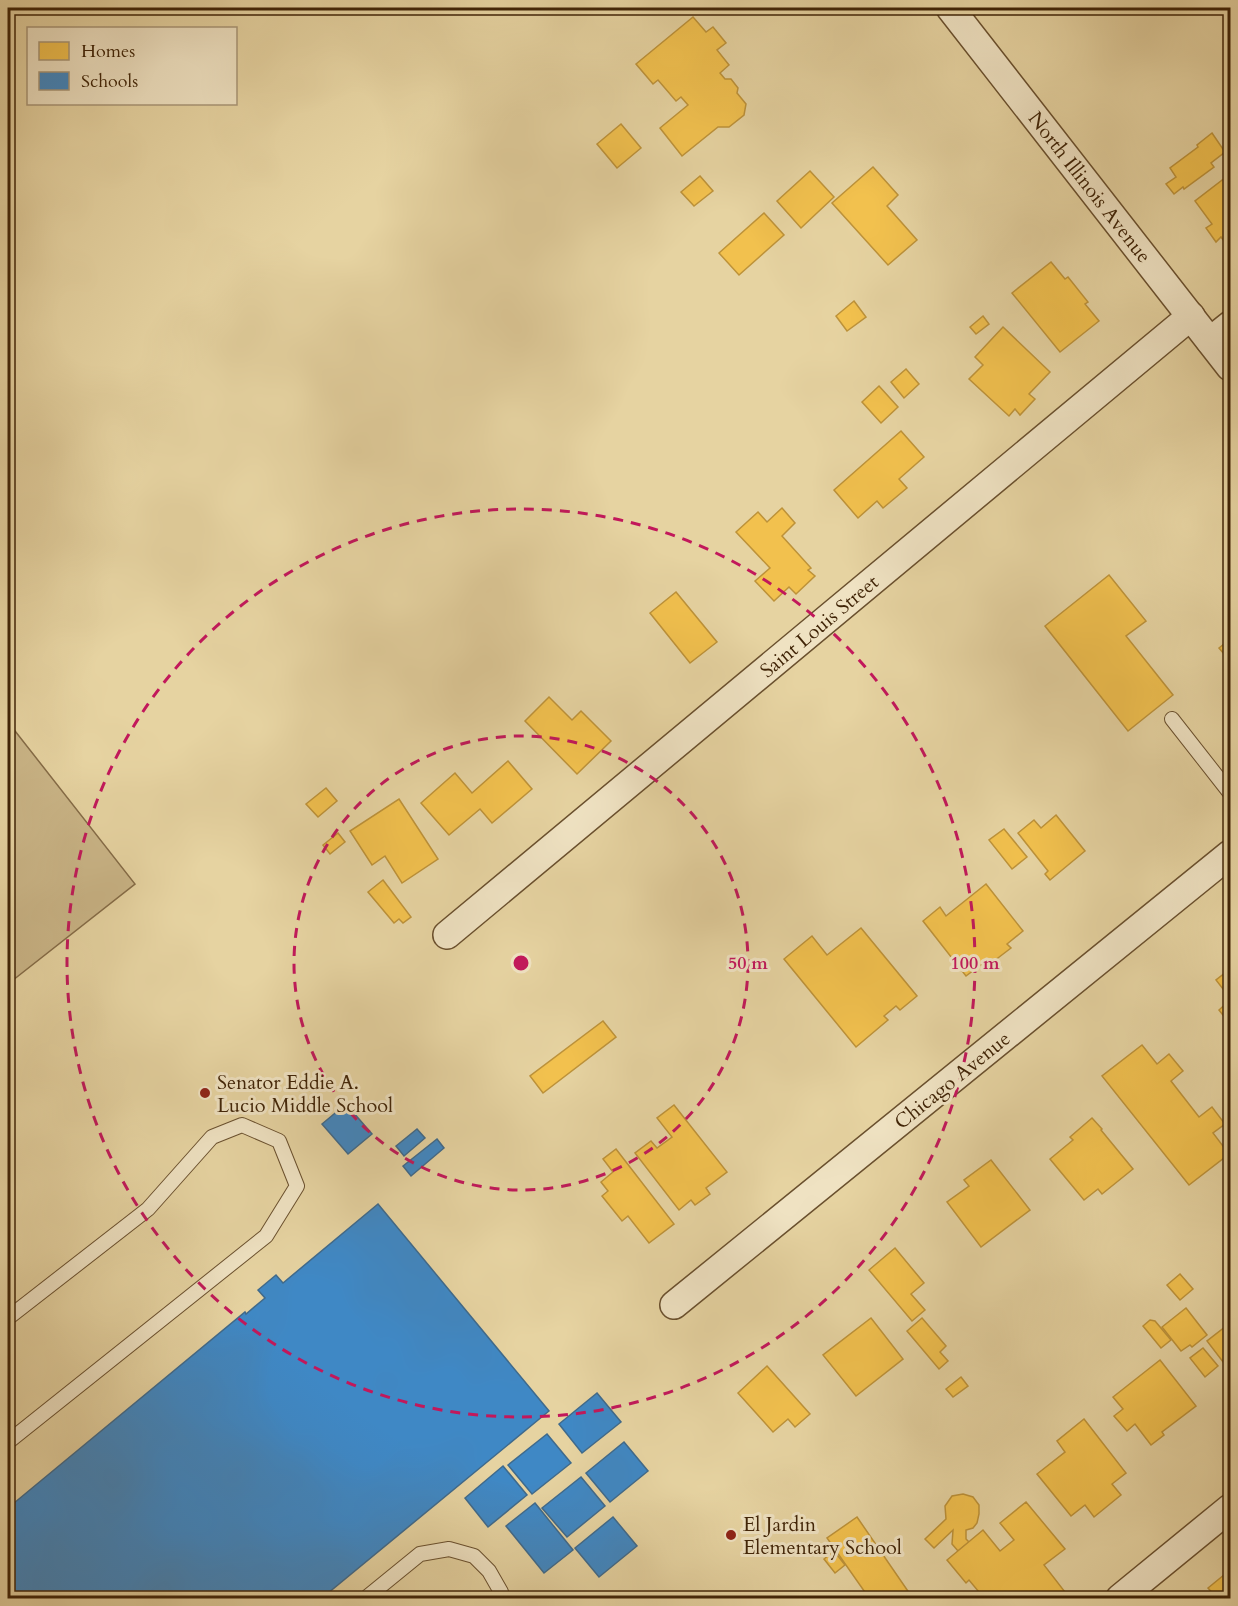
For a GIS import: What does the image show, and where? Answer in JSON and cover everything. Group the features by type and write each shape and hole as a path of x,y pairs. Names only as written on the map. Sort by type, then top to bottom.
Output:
{"street":[{"name":"North Illinois Avenue","path":"950,8 1191,316 1220,333 1230,367"},
{"name":"Saint Louis Street","path":"447,935 1191,316"},
{"name":"Chicago Avenue","path":"674,1305 1230,854"},
{"path":"1120,1599 1230,1508"}],"lane":[{"path":"1172,719 1230,794"},
{"path":"8,1318 148,1209 212,1137 242,1125 279,1141 297,1186 266,1236 8,1442"},
{"path":"366,1599 420,1554 449,1549 474,1556 489,1571 501,1593 501,1599"}],"shaded area":[{"path":"8,722 135,884 8,984"}],"building: Homes":[{"path":"693,17 706,32 713,27 726,43 717,50 729,65 720,73 725,79 731,79 738,88 737,93 746,104 744,115 729,127 718,127 682,156 660,128 688,105 681,97 676,101 658,80 653,84 636,64"},
{"path":"621,124 641,148 617,168 597,144"},
{"path":"1212,133 1225,152 1211,163 1214,167 1174,194 1166,184 1176,177 1170,168"},
{"path":"873,167 898,195 887,206 917,240 888,265 832,203"},
{"path":"810,171 834,197 801,228 777,201"},
{"path":"1230,174 1230,242 1227,245 1221,237 1216,242 1206,228 1212,224 1195,201"},
{"path":"700,176 713,191 694,206 681,192"},
{"path":"764,213 784,235 739,275 719,253"},
{"path":"1051,262 1065,279 1068,277 1088,302 1085,304 1099,321 1060,352 1012,293"},
{"path":"854,301 866,317 847,331 836,316"},
{"path":"983,316 989,324 976,334 970,327"},
{"path":"1003,327 1050,372 1029,394 1035,399 1020,415 1015,409 1009,416 969,379 983,365 975,357"},
{"path":"906,369 919,384 904,398 891,382"},
{"path":"879,386 898,407 881,423 862,402"},
{"path":"901,431 924,457 899,479 907,488 883,508 877,501 858,518 834,490"},
{"path":"782,508 795,523 782,536 811,568 808,570 815,576 796,594 789,587 774,601 755,581 770,568 736,532 758,512 767,522"},
{"path":"1109,575 1146,621 1126,636 1173,695 1128,731 1045,626"},
{"path":"676,592 717,642 690,663 650,613"},
{"path":"1230,639 1230,661 1219,648"},
{"path":"549,697 572,720 581,711 611,741 577,774 525,721"},
{"path":"508,761 532,789 492,823 480,809 449,835 421,803 455,773 472,793"},
{"path":"326,788 337,801 318,817 306,804"},
{"path":"399,799 438,859 402,883 385,856 372,865 350,831"},
{"path":"1056,815 1085,851 1050,880 1045,874 1048,871 1018,833 1034,820 1041,828"},
{"path":"1004,829 1027,857 1012,869 989,840"},
{"path":"338,833 345,842 330,854 323,845"},
{"path":"383,880 411,917 403,923 399,919 394,923 368,892"},
{"path":"986,884 1023,931 1007,944 1011,948 990,964 987,960 966,976 923,921 940,907 946,916"},
{"path":"861,928 917,996 900,1010 896,1006 884,1016 888,1020 856,1047 784,959 812,936 827,955"},
{"path":"1230,969 1230,998 1216,980"},
{"path":"1230,1000 1230,1024 1219,1010"},
{"path":"603,1021 616,1037 543,1093 530,1076"},
{"path":"1142,1045 1157,1064 1169,1054 1183,1071 1171,1081 1199,1117 1212,1107 1225,1124 1213,1133 1229,1154 1189,1185 1102,1076"},
{"path":"674,1105 727,1172 706,1188 710,1194 695,1205 691,1200 679,1210 635,1153 651,1141 657,1148 672,1137 657,1118"},
{"path":"1092,1118 1133,1169 1102,1194 1098,1189 1084,1200 1050,1159 1073,1140 1070,1137"},
{"path":"616,1149 674,1224 649,1243 628,1216 622,1221 602,1196 608,1191 601,1182 613,1172 603,1159"},
{"path":"991,1160 1030,1210 981,1247 947,1202 969,1186 964,1180"},
{"path":"895,1248 924,1283 911,1294 925,1310 912,1321 869,1270"},
{"path":"1180,1274 1193,1289 1180,1300 1167,1285"},
{"path":"1186,1308 1207,1335 1192,1347 1190,1345 1181,1351 1162,1327"},
{"path":"871,1318 903,1359 856,1396 823,1355"},
{"path":"922,1318 946,1346 940,1352 948,1361 939,1369 907,1331"},
{"path":"1150,1320 1155,1321 1171,1340 1161,1348 1143,1326"},
{"path":"1230,1323 1230,1371 1207,1341"},
{"path":"1203,1348 1218,1366 1205,1377 1190,1358"},
{"path":"1160,1360 1196,1406 1162,1432 1164,1435 1151,1445 1135,1424 1127,1431 1114,1416 1123,1409 1113,1397"},
{"path":"767,1366 810,1414 795,1427 788,1419 773,1432 738,1393"},
{"path":"961,1377 968,1386 953,1397 946,1389"},
{"path":"1084,1419 1126,1473 1112,1484 1121,1495 1094,1517 1085,1505 1071,1516 1037,1474 1065,1452 1057,1441"},
{"path":"963,1494 973,1497 979,1505 977,1523 973,1528 966,1530 966,1539 969,1542 958,1551 952,1544 953,1530 934,1548 925,1539 946,1519 945,1506 952,1496"},
{"path":"1026,1502 1065,1549 1044,1565 1065,1592 1057,1598 984,1598 969,1580 966,1583 947,1560 983,1530 1000,1551 1014,1540 1000,1523"},
{"path":"857,1517 912,1597 869,1598 827,1538"},
{"path":"834,1551 845,1565 835,1573 824,1559"},
{"path":"1230,1570 1230,1598 1217,1598 1208,1588"}],"building: Schools":[{"path":"346,1104 372,1134 348,1154 322,1124"},
{"path":"417,1129 425,1138 404,1156 396,1146"},
{"path":"437,1139 444,1148 411,1176 403,1166"},
{"path":"378,1204 549,1411 322,1598 8,1598 8,1508 245,1312 246,1314 265,1298 258,1290 276,1275 283,1283"},
{"path":"597,1393 621,1422 582,1453 559,1424"},
{"path":"547,1434 571,1463 532,1494 508,1465"},
{"path":"624,1442 648,1471 610,1502 586,1473"},
{"path":"503,1466 527,1495 488,1527 465,1498"},
{"path":"581,1477 605,1506 567,1537 542,1508"},
{"path":"535,1503 573,1550 544,1573 506,1526"},
{"path":"613,1517 637,1546 599,1577 575,1548"}],"place":[{"name":"Senator Eddie A. Lucio Middle School","path":"205,1093"},
{"name":"El Jardin Elementary School","path":"731,1535"}]}
